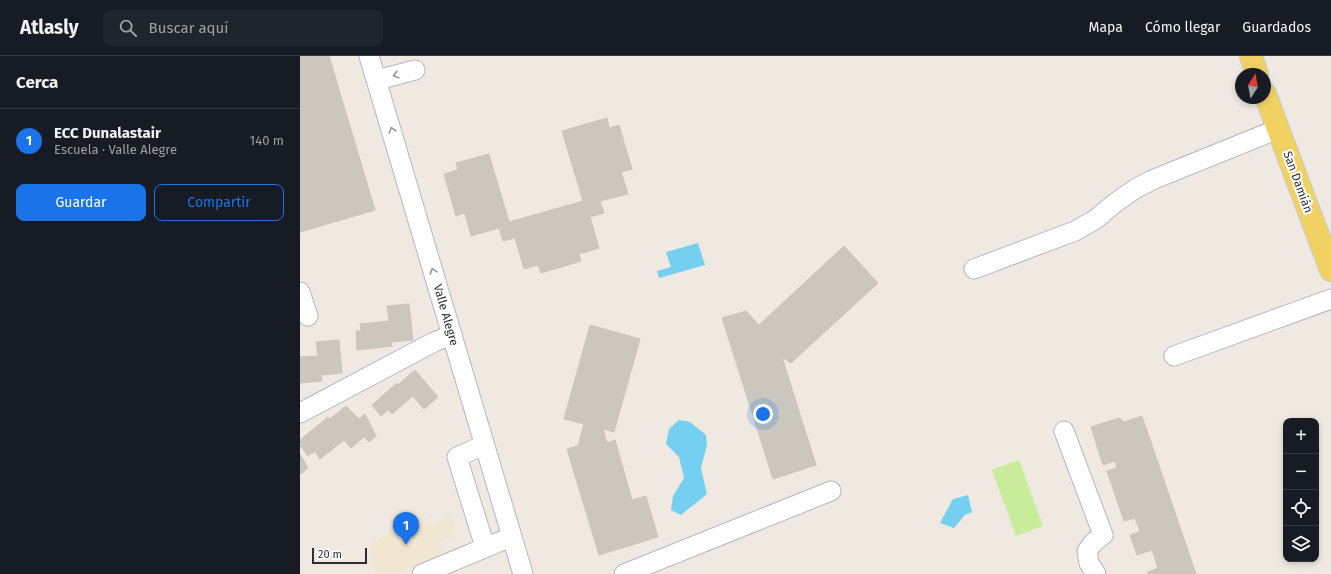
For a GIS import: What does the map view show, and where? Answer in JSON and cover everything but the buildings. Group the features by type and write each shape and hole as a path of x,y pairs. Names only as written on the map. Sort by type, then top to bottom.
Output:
{"main road":[{"path":"1251,56 1256,68"},
{"name":"San Damián","path":"1269,104 1331,270"}],"street":[{"name":"Valle Alegre","path":"369,56 523,574"},
{"path":"377,80 416,70"},
{"path":"974,269 1075,231 1096,220 1114,203 1152,180 1278,129"},
{"path":"300,292 308,316"},
{"path":"1174,356 1331,299"},
{"path":"300,413 434,342 452,335"},
{"path":"1064,431 1103,535 1094,542 1087,551 1089,563 1096,574"},
{"path":"484,445 457,457 485,547"},
{"path":"624,574 831,491"},
{"path":"422,574 511,536"}],"shaded area":[{"path":"449,516 454,522 450,538 439,542 443,555 395,574 376,573 369,547 395,527 397,530 413,519 416,522 426,517 432,526"}],"green space":[{"path":"1019,460 1043,526 1016,536 992,470"}],"water":[{"path":"698,243 705,265 659,278 657,271 671,267 666,252"},
{"path":"679,420 690,422 706,435 707,445 701,468 707,494 681,515 671,510 673,496 684,478 679,457 666,444 669,429"},
{"path":"968,495 972,512 965,515 954,528 940,523 953,499"}],"place":[{"name":"ECC Dunalastair","path":"406,545"}]}
